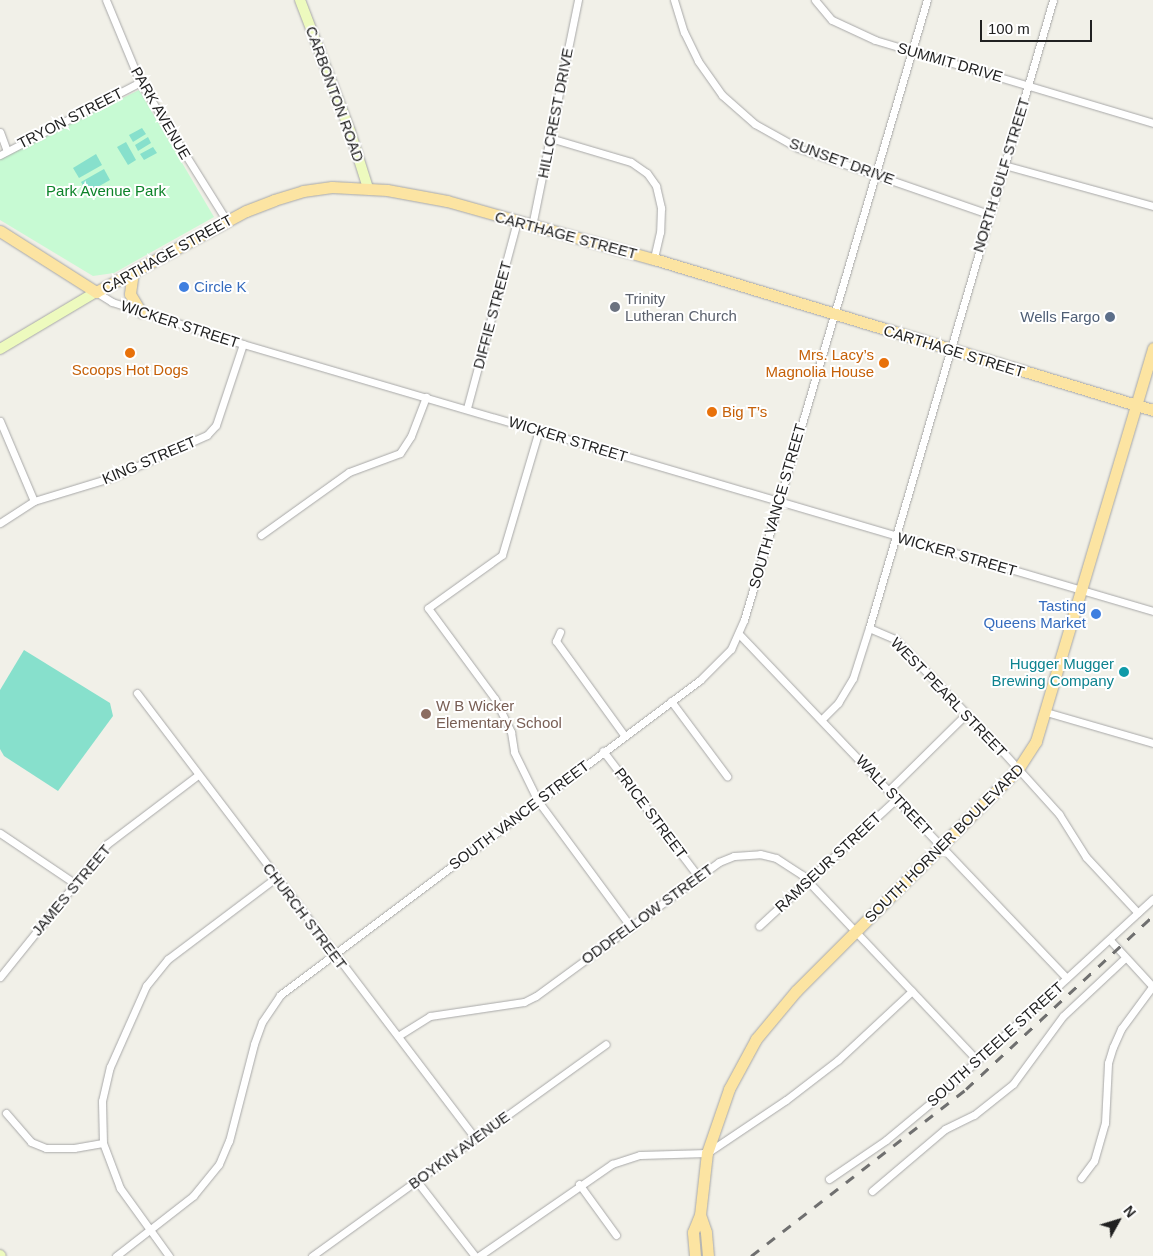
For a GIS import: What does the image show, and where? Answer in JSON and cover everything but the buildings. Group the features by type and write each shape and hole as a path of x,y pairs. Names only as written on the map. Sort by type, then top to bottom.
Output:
{"main road":[{"name":"CARTHAGE STREET","path":"96,292 226,221 266,203 303,191 368,188 447,201 654,259 833,315 1153,410"},
{"name":"WICKER STREET","path":"0,231 96,292"},
{"path":"133,272 130,294 141,312"},
{"name":"SOUTH HORNER BOULEVARD","path":"695,1256 693,1232 700,1215 707,1153 729,1089 756,1039 796,991 1018,769 1036,742 1138,405 1153,348"},
{"name":"SOUTH HORNER BOULEVARD","path":"700,1215 706,1232 708,1256"}],"street":[{"name":"PARK AVENUE","path":"106,0 140,82 226,221"},
{"name":"CARBONTON ROAD","path":"300,0 350,131 368,188"},
{"name":"HILLCREST DRIVE","path":"532,226 578,0"},
{"name":"SUNSET DRIVE","path":"674,0 684,32 698,61 722,96 746,118 798,148 988,214"},
{"name":"SUMMIT DRIVE","path":"815,0 832,20 854,32 912,52 1153,123"},
{"name":"SOUTH VANCE STREET","path":"116,1256 193,1196 219,1164 229,1141 262,1022 280,996 671,700 724,657 739,634 927,0"},
{"name":"NORTH GULF STREET","path":"822,719 838,703 853,678 869,628 948,349 1053,0"},
{"name":"TRYON STREET","path":"0,155 140,82"},
{"path":"0,132 7,151"},
{"path":"550,138 631,162 647,174 656,186 661,208 660,232 654,259"},
{"path":"1004,165 1153,206"},
{"name":"DIFFIE STREET","path":"467,408 517,222"},
{"name":"WICKER STREET","path":"96,292 112,302 243,344 467,408 894,536 1153,611"},
{"name":"CARTHAGE STREET","path":"0,349 96,292"},
{"name":"KING STREET","path":"0,523 34,501 113,477 207,435 216,425 243,344"},
{"path":"261,535 349,472 400,453 411,436 426,397"},
{"path":"0,421 34,501"},
{"path":"539,430 502,555 428,608 495,699 511,732 514,752 538,801 631,927"},
{"name":"WEST PEARL STREET","path":"869,628 895,639 1018,769 1059,814 1086,857 1138,913"},
{"path":"560,632 556,641 624,735"},
{"name":"WALL STREET","path":"739,634 1067,978"},
{"name":"CHURCH STREET","path":"137,693 333,954 475,1138"},
{"path":"671,700 726,776"},
{"path":"1046,712 1153,743"},
{"path":"889,790 966,714"},
{"name":"PRICE STREET","path":"604,751 698,876"},
{"name":"JAMES STREET","path":"0,976 107,844 198,775"},
{"name":"RAMSEUR STREET","path":"759,926 897,798"},
{"path":"0,833 74,883"},
{"name":"ODDFELLOW STREET","path":"398,1036 430,1016 524,1002 631,927 698,876 734,856 760,854 791,866 808,881 857,930 977,1060"},
{"path":"168,1256 120,1188 103,1143 102,1102 110,1067 146,986 168,959 276,877"},
{"name":"SOUTH STEELE STREET","path":"829,1179 886,1140 1110,940 1153,899"},
{"path":"1081,1178 1094,1161 1105,1122 1108,1063 1113,1047 1121,1029 1153,987 1110,940"},
{"path":"872,1191 945,1129 974,1114 1013,1084 1064,1016 1125,958"},
{"path":"479,1256 579,1184 612,1164 630,1157 707,1153 786,1100 838,1060 912,991"},
{"name":"BOYKIN AVENUE","path":"312,1256 606,1044"},
{"path":"6,1114 30,1142 46,1148 74,1148 103,1143"},
{"path":"416,1180 475,1256"},
{"path":"579,1184 616,1235"}],"green space":[{"name":"Park Avenue Park","path":"139,90 214,217 114,273 93,276 0,220 0,159"},
{"path":"142,128 146,134 133,142 129,135"},
{"path":"148,137 151,143 138,151 135,145"},
{"path":"126,142 136,160 128,165 117,147"},
{"path":"153,147 157,153 144,160 140,154"},
{"path":"96,154 102,165 79,178 73,168"},
{"path":"104,169 110,180 87,193 81,182"},
{"path":"24,650 110,703 113,716 58,791 4,756 0,749 0,690"}],"railway":[{"path":"751,1256 966,1089 1153,916"}],"place":[{"name":"Circle K","path":"184,287"},
{"name":"Trinity Lutheran Church","path":"615,307"},
{"name":"Wells Fargo","path":"1110,317"},
{"name":"Scoops Hot Dogs","path":"130,353"},
{"name":"Mrs. Lacy’s Magnolia House","path":"884,363"},
{"name":"Big T’s","path":"712,412"},
{"name":"Tasting Queens Market","path":"1096,614"},
{"name":"Hugger Mugger Brewing Company","path":"1124,672"},
{"name":"W B Wicker Elementary School","path":"426,714"}]}
